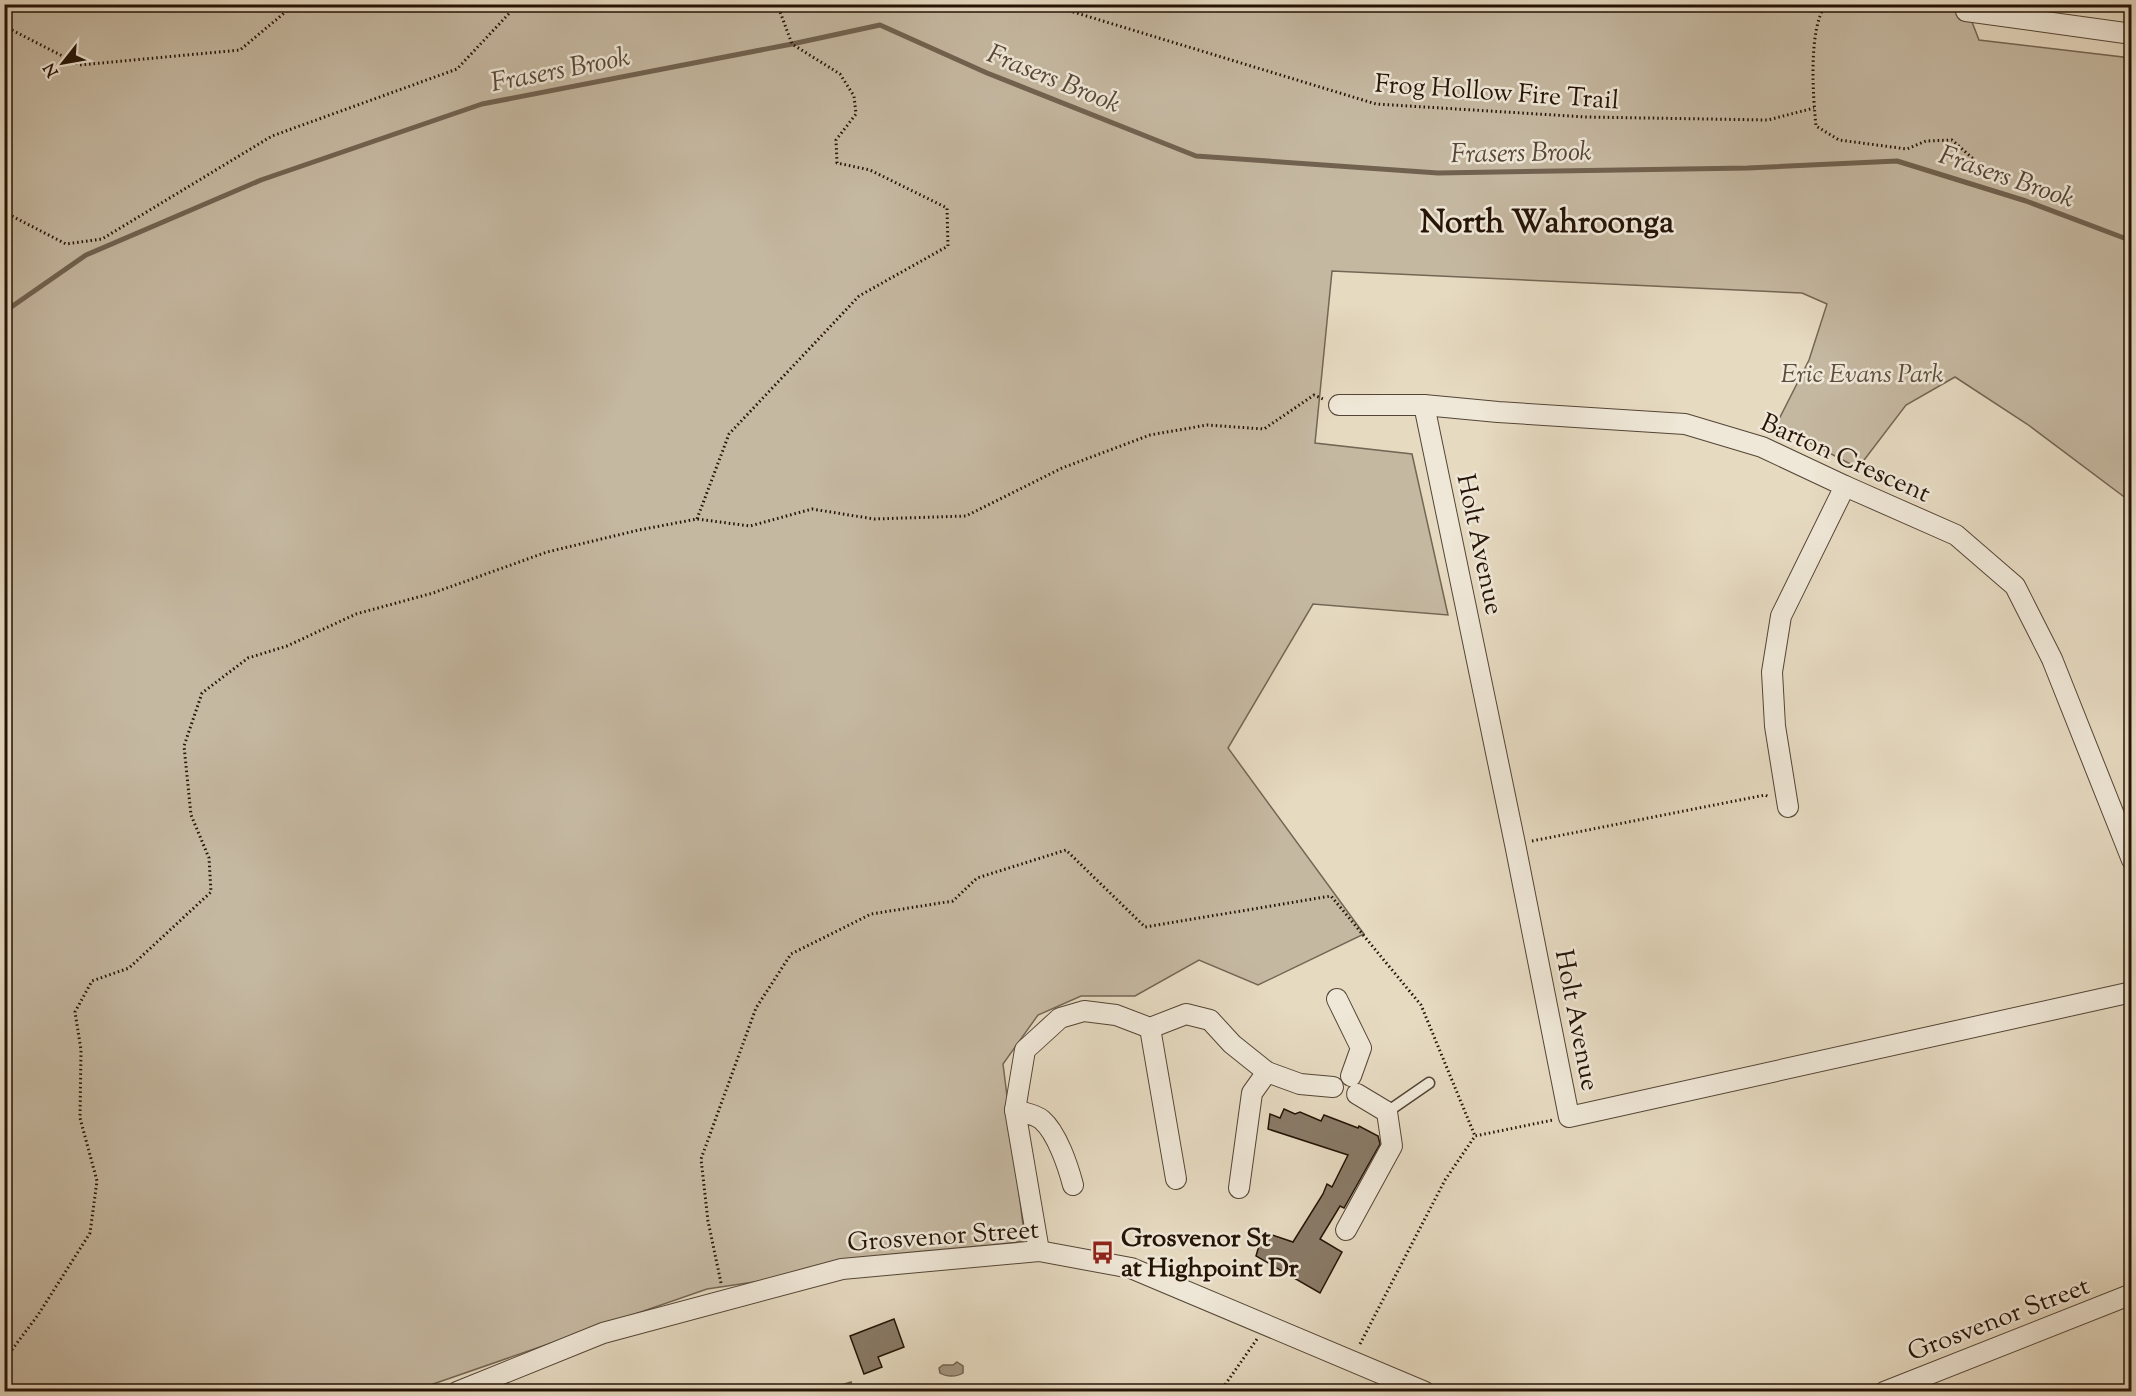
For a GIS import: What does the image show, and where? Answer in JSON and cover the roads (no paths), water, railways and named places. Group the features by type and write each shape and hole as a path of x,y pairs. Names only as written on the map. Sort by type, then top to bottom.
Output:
{"street":[{"path":"1966,10 2132,34"},
{"name":"Barton Crescent","path":"1339,405 1424,405 1685,424 1762,447 1956,535 2015,586 2052,660 2132,860"},
{"name":"Holt Avenue","path":"1424,405 1569,1117 2132,992"},
{"path":"1788,807 1775,726 1772,672 1781,616 1845,486"},
{"path":"1039,1251 1015,1110 1026,1050 1060,1018 1084,1011 1116,1015 1150,1028 1186,1014 1210,1020 1232,1044 1267,1072 1300,1084 1333,1087 1335,1094 1341,1100 1350,1100 1361,1048 1337,999"},
{"path":"1150,1028 1176,1179"},
{"path":"1239,1188 1252,1093 1267,1072"},
{"path":"1346,1230 1392,1146 1387,1112 1354,1085"},
{"path":"1015,1110 1035,1115 1049,1129 1067,1164 1073,1185"},
{"name":"Grosvenor Street","path":"457,1392 603,1333 842,1269 1039,1251 1131,1268 1425,1392"},
{"name":"Grosvenor Street","path":"1884,1392 2132,1294"}],"lane":[{"path":"1387,1112 1429,1083"}],"waterway":[{"name":"Frasers Brook","path":"4,312 86,255 261,180 482,104 880,25 987,73 1196,156 1438,173 1748,168 1897,161 2026,201 2132,241"}],"place":[{"name":"Grosvenor St at Highpoint Dr","path":"1103,1252"}],"district":[{"name":"North Wahroonga","path":"1547,221"}],"park label":[{"name":"Eric Evans Park","path":"1862,373"}]}
